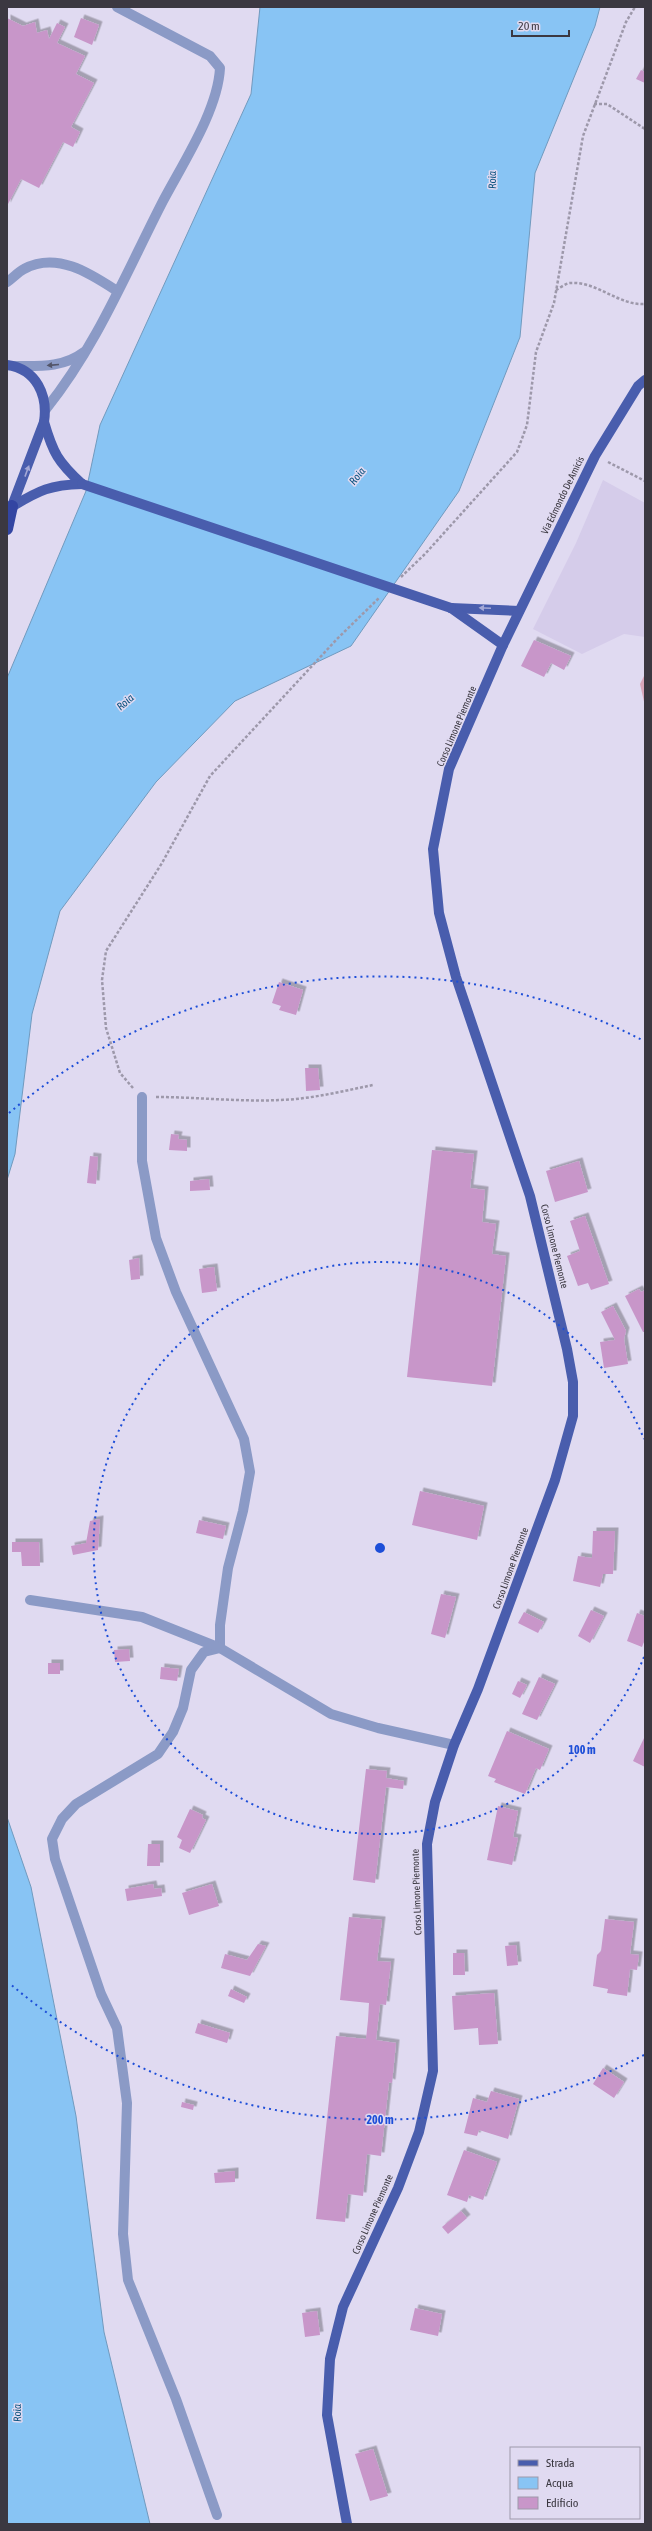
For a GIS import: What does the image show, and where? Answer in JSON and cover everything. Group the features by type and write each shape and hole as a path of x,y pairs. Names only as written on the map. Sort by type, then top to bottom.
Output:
{"highway":[{"path":"7,529 10,509"}],"main road":[{"path":"10,509 44,422 46,408 44,395 37,382 27,372 11,366"},
{"name":"Via Edmondo De Amicis","path":"512,627 595,456 638,386 645,380"},
{"path":"44,422 53,452 67,470 82,484"},
{"path":"10,509 39,491 56,485 82,484 451,608 519,611"},
{"path":"451,608 504,645"},
{"name":"Corso Limone Piemonte","path":"347,2524 327,2415 330,2359 343,2307 398,2188 419,2132 434,2071 427,1844 435,1802 454,1745 478,1689 552,1487 573,1416 573,1382 567,1349 530,1196 456,977 438,913 433,856 433,849 449,769 512,627"}],"street":[{"path":"46,408 74,372 87,349 202,124 219,82 220,68 210,56 117,7"},
{"path":"7,282 25,268 45,263 64,264 82,268 117,291"},
{"path":"11,366 61,364 74,359 87,349"},
{"path":"142,1097 142,1162 156,1238 176,1292 244,1439 250,1472 243,1511 228,1568 220,1625 220,1648"},
{"path":"30,1600 142,1617 220,1648 331,1714 378,1728 454,1745"},
{"path":"216,2515 176,2399 128,2280 123,2234 127,2103 117,2028 101,1994 55,1859 52,1839 62,1818 76,1804 158,1754 173,1732 183,1708 191,1670 204,1652 220,1648"}],"path":[{"path":"398,580 425,554 517,452 527,425 536,352 556,290 583,136 626,22 635,7"},
{"path":"594,104 607,104 645,129"},
{"path":"556,290 569,283 581,284 633,305 645,304"},
{"path":"595,456 645,481"},
{"path":"373,1085 331,1094 282,1100 227,1101 186,1097 142,1097 120,1073 106,1028 102,980 106,952 162,863 210,776 337,639 381,596"}],"shaded area":[{"path":"603,480 645,503 645,637 624,634 582,654 533,629 576,543"},
{"path":"645,674 645,706 640,684"}],"water":[{"name":"Roia","path":"260,7 600,7 595,26 535,173 520,337 459,491 351,646 235,701 156,782 60,911 32,1014 15,1154 7,1180 7,678 86,491 100,425 251,94"},
{"name":"Roia","path":"7,1817 31,1887 76,2116 104,2332 150,2524 7,2524"}],"building":[{"path":"7,18 23,26 35,22 37,33 47,30 49,39 57,23 65,27 57,43 85,56 76,74 94,83 71,127 80,132 73,147 63,142 39,188 21,179 7,206"},
{"path":"81,18 99,25 92,45 74,37"},
{"path":"641,70 645,72 645,83 636,79"},
{"path":"534,640 571,656 564,670 551,663 544,677 521,666"},
{"path":"279,982 303,990 296,1015 279,1010 281,1006 272,1003"},
{"path":"305,1068 318,1068 320,1090 306,1091"},
{"path":"171,1134 179,1135 178,1139 187,1140 187,1151 169,1150"},
{"path":"432,1150 474,1154 470,1188 485,1190 482,1222 496,1224 492,1254 506,1256 492,1386 407,1377"},
{"path":"90,1156 98,1157 96,1184 87,1183"},
{"path":"579,1161 588,1192 555,1202 546,1171"},
{"path":"209,1179 210,1190 190,1191 190,1181"},
{"path":"585,1216 609,1284 591,1290 588,1283 578,1286 567,1256 580,1251 570,1221"},
{"path":"139,1258 140,1279 131,1280 129,1260"},
{"path":"214,1267 217,1291 202,1293 199,1269"},
{"path":"639,1289 641,1292 645,1290 645,1332 643,1332 625,1296"},
{"path":"613,1306 626,1331 624,1339 628,1364 604,1368 600,1342 615,1340 601,1312"},
{"path":"420,1491 484,1506 477,1540 412,1525"},
{"path":"100,1519 98,1550 73,1555 71,1546 86,1543 90,1521"},
{"path":"199,1520 226,1526 223,1539 196,1533"},
{"path":"593,1531 615,1531 613,1574 603,1574 600,1587 573,1581 578,1556 592,1558"},
{"path":"12,1542 39,1542 40,1566 22,1566 21,1552 12,1552"},
{"path":"441,1594 456,1597 445,1638 431,1634"},
{"path":"591,1610 604,1616 590,1643 578,1636"},
{"path":"524,1612 544,1622 538,1633 518,1623"},
{"path":"637,1613 645,1616 645,1639 642,1647 627,1641"},
{"path":"129,1649 130,1661 115,1662 114,1650"},
{"path":"48,1663 60,1663 60,1674 48,1674"},
{"path":"161,1667 179,1669 177,1681 160,1679"},
{"path":"539,1677 555,1684 537,1720 522,1714"},
{"path":"518,1681 527,1685 520,1698 512,1694"},
{"path":"507,1731 549,1749 540,1770 536,1768 525,1794 494,1782 496,1779 488,1776"},
{"path":"645,1736 645,1767 633,1761"},
{"path":"366,1769 387,1771 386,1778 404,1781 403,1789 386,1787 375,1883 353,1880"},
{"path":"498,1806 518,1811 513,1837 518,1838 512,1865 487,1860"},
{"path":"190,1809 203,1815 202,1818 206,1820 190,1853 179,1848 182,1840 177,1837"},
{"path":"148,1844 160,1844 160,1866 147,1866"},
{"path":"153,1884 154,1889 161,1888 162,1896 127,1901 125,1889"},
{"path":"212,1884 219,1906 189,1915 182,1893"},
{"path":"349,1917 382,1920 377,1961 391,1962 386,2005 380,2004 376,2040 396,2043 392,2083 389,2082 381,2156 367,2154 363,2196 348,2194 345,2222 316,2219 336,2036 366,2039 369,2003 340,2000"},
{"path":"605,1919 634,1922 630,1954 639,1955 637,1970 630,1969 627,1996 607,1993 608,1989 593,1986 597,1955 601,1951"},
{"path":"258,1944 266,1946 250,1976 221,1968 225,1954 247,1960"},
{"path":"516,1945 518,1965 507,1966 505,1946"},
{"path":"453,1953 464,1953 465,1975 453,1975"},
{"path":"231,1989 247,1997 244,2003 228,1996"},
{"path":"494,1993 498,2044 479,2045 478,2028 454,2030 452,1996"},
{"path":"198,2023 230,2033 227,2043 195,2033"},
{"path":"603,2068 624,2082 614,2098 593,2084"},
{"path":"491,2091 519,2099 508,2139 479,2130 477,2136 464,2133 473,2098 487,2102"},
{"path":"182,2102 194,2105 193,2110 181,2107"},
{"path":"464,2150 497,2162 483,2200 469,2195 467,2202 447,2195"},
{"path":"235,2171 235,2182 215,2183 214,2173"},
{"path":"461,2211 467,2218 448,2234 442,2227"},
{"path":"415,2308 442,2314 438,2336 410,2330"},
{"path":"317,2311 320,2335 305,2337 302,2313"},
{"path":"373,2449 388,2496 370,2501 355,2454"}]}
